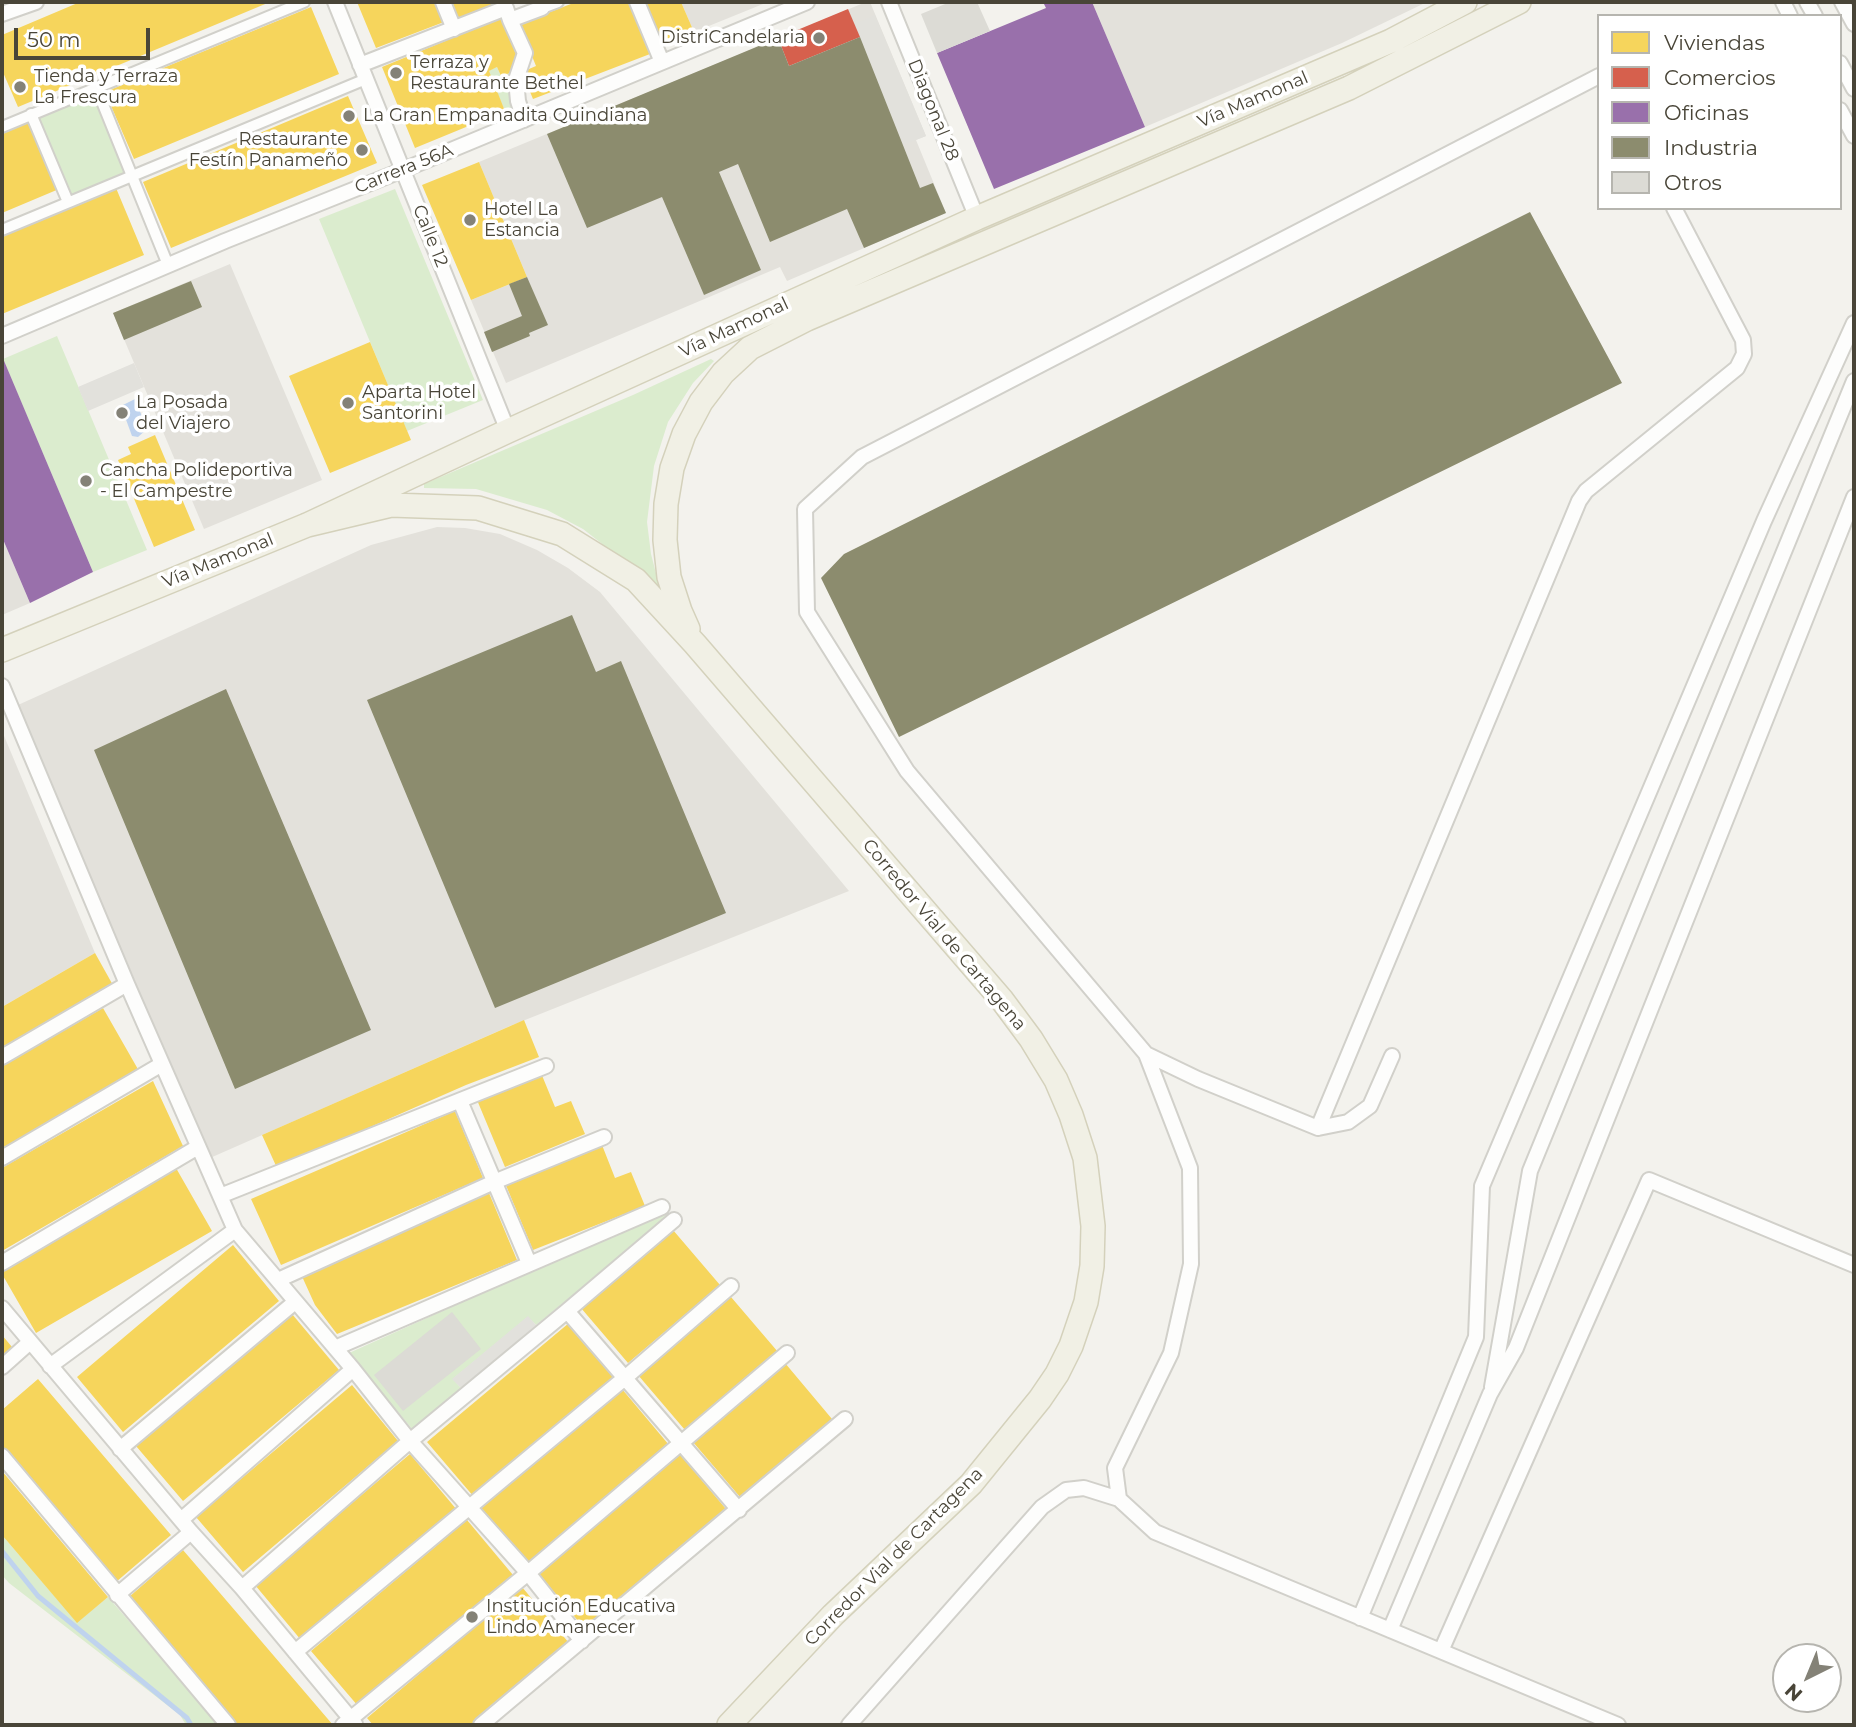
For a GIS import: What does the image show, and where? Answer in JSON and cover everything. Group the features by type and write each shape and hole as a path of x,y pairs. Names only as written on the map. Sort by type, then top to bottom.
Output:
{"main road":[{"name":"Vía Mamonal","path":"2,650 307,525 508,430 977,218 1391,41 1465,2"},
{"name":"Vía Mamonal","path":"750,348 807,319 1349,88 1519,2"},
{"name":"Corredor Vial de Cartagena","path":"695,644 680,611 670,577 664,540 672,468 684,434 701,402 723,373 750,348"},
{"name":"Corredor Vial de Cartagena","path":"307,525 391,505 478,508 562,534 636,580 695,644 1002,1000 1031,1039 1056,1080 1075,1126 1085,1158 1093,1226 1092,1266 1086,1302 1071,1346 1057,1374 1041,1399 971,1484 833,1615 729,1725"}],"street":[{"path":"2,14 36,2"},
{"path":"2,127 304,2"},
{"name":"Calle 12","path":"335,2 508,430"},
{"path":"443,2 454,29"},
{"path":"510,20 541,5 558,2"},
{"path":"637,2 662,62"},
{"name":"Carrera 56A","path":"2,335 807,2"},
{"name":"Diagonal 28","path":"889,2 977,218"},
{"path":"1842,2 1854,24"},
{"path":"2,230 506,8 525,53 516,80 517,101 524,120"},
{"path":"1842,67 1854,89"},
{"path":"1119,1499 1115,1468 1171,1353 1191,1264 1190,1168 1146,1054 907,771 807,612 805,509 862,457 1597,77"},
{"path":"96,87 168,265"},
{"path":"32,114 68,202"},
{"path":"1842,114 1854,136"},
{"path":"1318,1128 1579,501 1586,491 1737,368 1744,354 1743,340 1675,210"},
{"path":"1360,1618 1476,1337 1479,1207 1482,1186 1764,521 1854,323"},
{"path":"1490,1394 1530,1171 1854,381"},
{"path":"1390,1630 1490,1394 1507,1367 1521,1336 1854,497"},
{"path":"2,686 127,984 235,1230 410,1441 528,1573 582,1641"},
{"path":"2,1057 127,984"},
{"path":"1146,1054 1198,1079 1318,1128 1348,1122 1370,1106 1392,1056"},
{"path":"2,1158 162,1064"},
{"path":"220,1196 546,1066"},
{"path":"460,1101 529,1263"},
{"path":"278,1280 494,1182 604,1137"},
{"path":"2,1263 198,1147"},
{"path":"1441,1651 1649,1181 1854,1265"},
{"path":"335,1348 662,1207"},
{"path":"242,1588 410,1441 674,1220"},
{"path":"50,1366 235,1230"},
{"path":"295,1652 626,1377 731,1286"},
{"path":"120,1449 295,1302"},
{"path":"2,1308 191,1532 242,1588 350,1723 788,1353"},
{"path":"568,1311 739,1510"},
{"path":"2,1367 30,1342"},
{"path":"181,1520 353,1369"},
{"path":"481,1725 845,1419"},
{"path":"2,1457 228,1725"},
{"path":"849,1725 1042,1507 1066,1490 1084,1488 1119,1499 1155,1532 1618,1725"},
{"path":"117,1595 191,1532"}],"shaded area":[{"path":"681,2 768,2 694,32"},
{"path":"870,2 926,136 916,140 946,213 787,281 780,267 506,383 471,300 527,277 479,162"},
{"path":"1092,2 1427,2 1342,43 1145,127"},
{"path":"875,15 926,136 903,145 854,24"},
{"path":"230,264 322,480 204,529 113,313"},
{"path":"134,363 144,387 88,411 78,387"},
{"path":"437,527 500,534 537,550 568,568 600,592 849,891 510,1026 210,1158 18,705 371,545"},
{"path":"2,537 30,603 2,615"},
{"path":"2,731 95,953 2,1007"},
{"path":"528,1316 536,1325 462,1389 452,1379"}],"green space":[{"path":"497,67 501,76 510,73 514,108 505,111 488,71"},
{"path":"90,88 127,172 63,199 27,115"},
{"path":"395,189 483,400 407,431 319,219"},
{"name":"Cancha Polideportiva - El Campestre","path":"57,336 147,550 93,572 3,359"},
{"path":"711,359 714,361 693,383 668,422 654,466 647,522 651,554 660,589 583,529 547,510 476,489 424,488 424,484"},
{"path":"665,1211 670,1216 536,1325 528,1317 453,1379 462,1389 412,1429 349,1353"},
{"path":"2,1535 77,1622 108,1597 219,1725 186,1725 180,1715 9,1583 2,1575"}],"water":[{"path":"135,399 147,429 138,437 132,436 121,406"}],"building: Viviendas":[{"path":"80,2 270,2 18,107 2,70 2,35"},
{"path":"357,2 436,2 444,22 376,48"},
{"path":"452,2 498,2 458,18"},
{"path":"576,2 629,2 650,54 533,99 522,72 536,66 519,24"},
{"path":"644,2 681,2 694,32 662,46"},
{"path":"311,7 339,74 134,159 105,92"},
{"path":"501,18 516,54 510,73 501,76 497,67 489,71 505,111 415,148 382,67"},
{"path":"348,96 377,163 171,248 143,182"},
{"path":"30,122 59,189 2,213 2,134"},
{"path":"479,162 527,277 471,300 422,185"},
{"path":"116,188 144,255 2,314 2,235"},
{"name":"Aparta Hotel Santorini","path":"370,342 411,440 330,473 289,376"},
{"path":"155,435 195,530 154,547 118,460 131,454 128,447"},
{"path":"95,953 114,987 2,1050 2,1007"},
{"path":"103,1008 139,1071 2,1149 2,1066"},
{"path":"524,1020 539,1057 466,1085 277,1168 262,1135"},
{"path":"541,1073 555,1107 571,1101 585,1134 505,1167 477,1100"},
{"path":"153,1081 183,1146 2,1251 2,1168"},
{"path":"455,1111 483,1178 281,1265 251,1199"},
{"path":"602,1145 615,1178 631,1172 645,1206 533,1250 505,1183"},
{"path":"176,1168 212,1231 36,1333 2,1270"},
{"path":"489,1193 517,1260 337,1334 315,1305 300,1272"},
{"path":"673,1230 720,1285 628,1363 581,1308"},
{"path":"233,1245 279,1301 123,1432 77,1377"},
{"path":"731,1297 778,1352 685,1430 638,1375"},
{"path":"292,1314 339,1370 183,1501 136,1446"},
{"path":"569,1323 615,1378 474,1497 427,1442"},
{"path":"2,1335 12,1347 2,1356"},
{"path":"785,1363 832,1419 740,1497 693,1442"},
{"path":"38,1379 171,1535 116,1582 2,1447 2,1410"},
{"path":"352,1385 398,1441 243,1572 196,1517"},
{"path":"622,1389 669,1445 527,1563 481,1508"},
{"path":"679,1453 726,1509 584,1628 538,1573"},
{"path":"410,1454 457,1510 301,1640 255,1585"},
{"path":"2,1471 108,1597 77,1623 2,1535"},
{"path":"467,1520 513,1575 358,1706 311,1651"},
{"path":"183,1550 333,1725 238,1725 129,1597"},
{"path":"522,1587 569,1643 471,1725 373,1725 367,1718"}],"building: Comercios":[{"name":"DistriCandelaria","path":"848,9 860,37 789,66 778,38"}],"building: Oficinas":[{"path":"1043,2 1092,2 1145,127 994,189 937,53 1046,8"},
{"path":"2,356 93,572 30,603 2,537"}],"building: Industria":[{"path":"860,37 920,188 933,183 946,213 864,248 847,209 770,242 738,164 719,172 761,270 704,295 662,197 587,228 547,134 778,38 789,66"},
{"path":"1530,212 1622,383 899,737 821,578 844,554"},
{"path":"527,277 548,325 492,352 484,332 522,316 509,284"},
{"path":"191,281 202,307 124,340 113,313"},
{"path":"572,615 596,672 621,661 726,913 495,1008 367,700"},
{"path":"226,689 371,1030 235,1089 94,750"}],"building: Otros":[{"path":"950,2 977,2 990,31 937,53 921,14"},
{"path":"452,1312 481,1349 403,1411 374,1375"}],"waterway":[{"path":"2,1551 38,1596 187,1718 191,1725"}],"place":[{"name":"DistriCandelaria","path":"819,38"},
{"name":"Terraza y Restaurante Bethel","path":"396,73"},
{"name":"Tienda y Terraza La Frescura","path":"20,87"},
{"name":"La Gran Empanadita Quindiana","path":"349,116"},
{"name":"Restaurante Festín Panameño","path":"362,150"},
{"name":"Hotel La Estancia","path":"470,220"},
{"name":"Aparta Hotel Santorini","path":"348,403"},
{"name":"La Posada del Viajero","path":"122,413"},
{"name":"Cancha Polideportiva - El Campestre","path":"86,481"},
{"name":"Institución Educativa Lindo Amanecer","path":"472,1617"}]}
